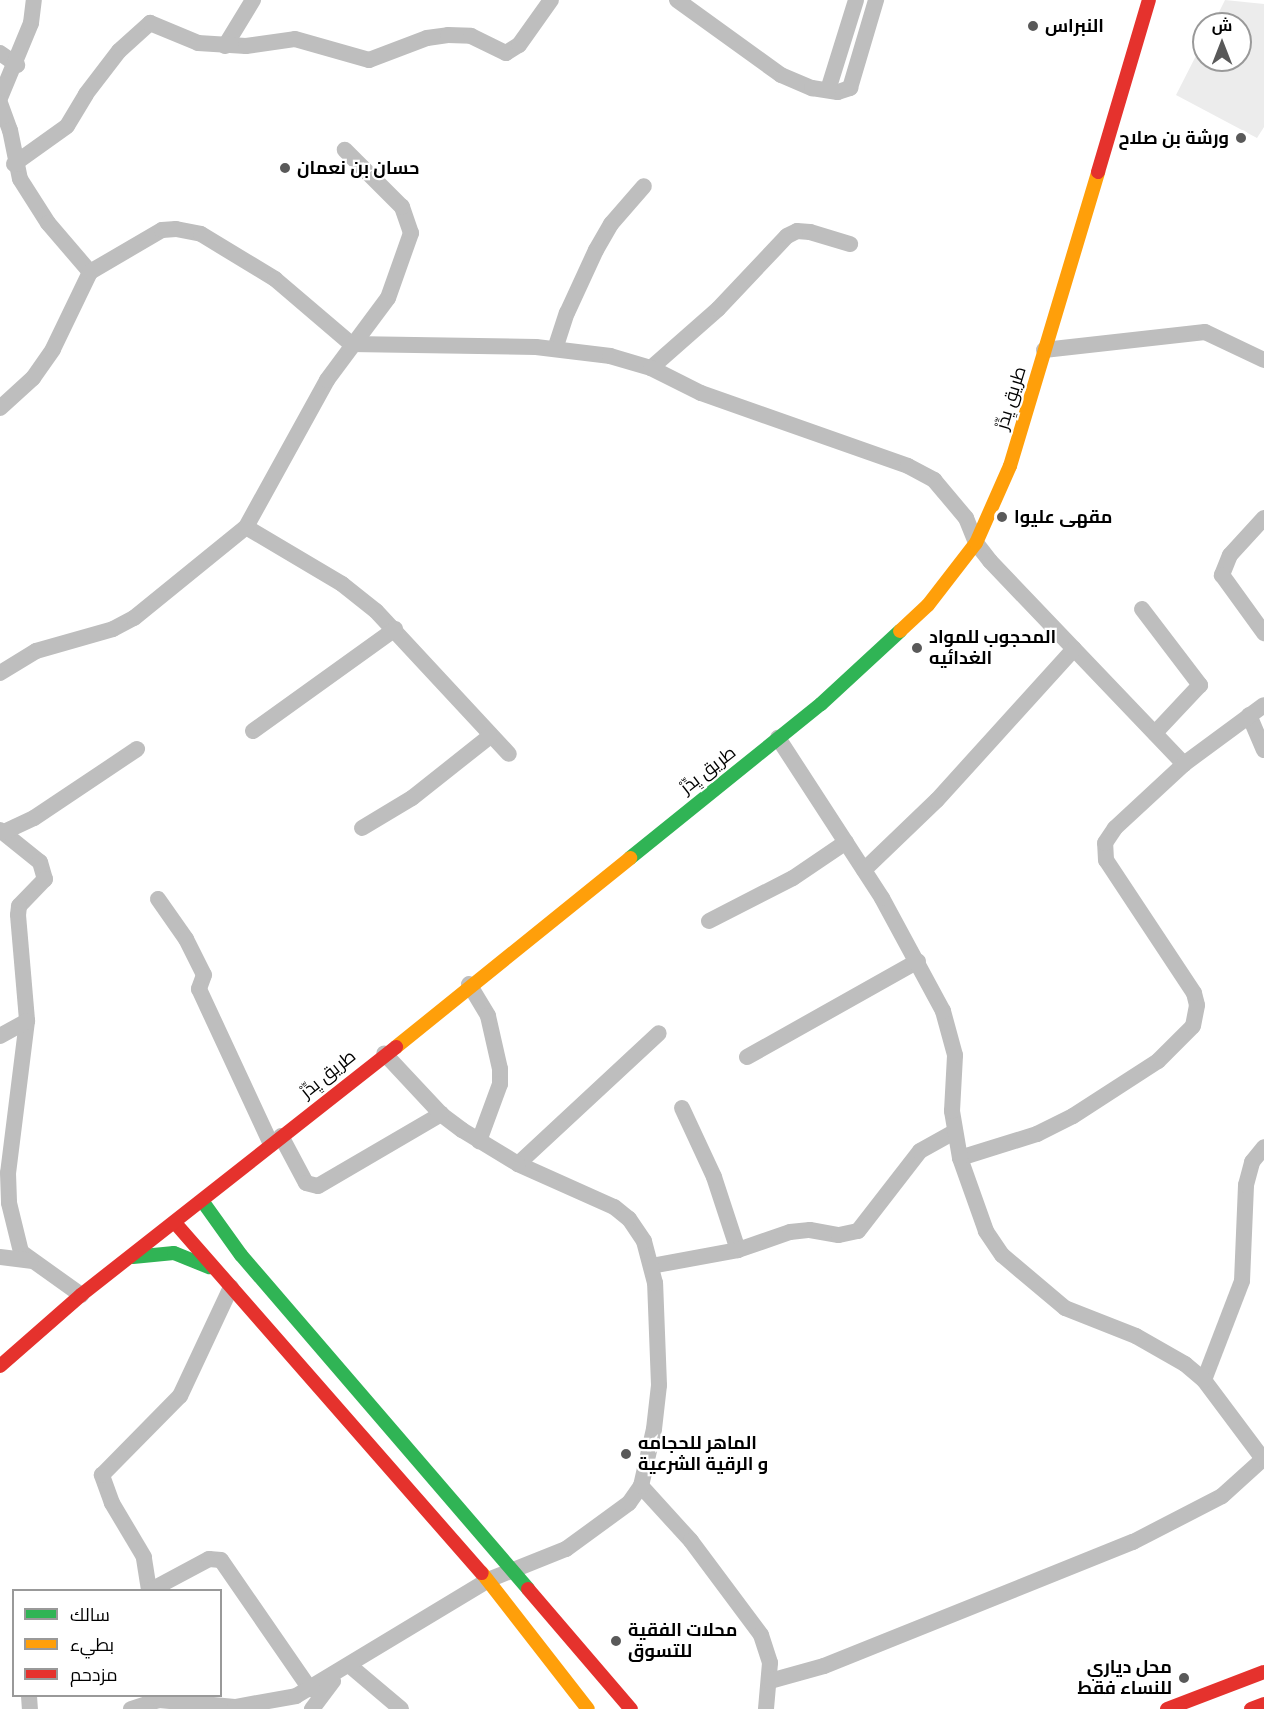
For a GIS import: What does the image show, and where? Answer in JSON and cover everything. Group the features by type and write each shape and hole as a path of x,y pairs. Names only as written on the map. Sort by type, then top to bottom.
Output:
{"street":[{"path":"0,98 17,65 31,23 34,0"},
{"path":"225,46 253,0"},
{"path":"14,164 67,126 86,94 119,51 150,23 198,43 225,46 295,39 369,60 427,38 448,35 471,36 506,53 519,45 550,0"},
{"path":"677,0 781,75 828,90 850,88 876,0"},
{"path":"828,90 856,0"},
{"name":"طريق يِدِّرْ","path":"0,1366 81,1295 176,1224 469,984 778,738 907,628 976,543 1010,466 1149,0"},
{"path":"0,53 17,65"},
{"path":"0,103 10,130 14,164 48,223 90,272"},
{"path":"0,673 36,651 113,629 134,618 246,527 302,422 351,344 388,298 411,233 402,207 345,150"},
{"path":"555,349 567,313 596,250 611,224 644,186"},
{"path":"0,408 33,378 53,349 90,272 162,230 189,230 275,279 351,344 555,349 610,356 651,368 701,393 922,472 953,501 976,543 1184,764"},
{"path":"651,368 718,309 787,236 797,231 810,232 850,244"},
{"path":"1044,350 1205,332 1264,360"},
{"path":"1264,518 1230,555 1222,575 1264,633"},
{"path":"246,527 342,584 395,629 489,737 509,754"},
{"path":"1142,609 1200,685 1155,733"},
{"path":"253,731 395,629"},
{"path":"864,870 937,800 1074,649"},
{"path":"960,1158 1037,1134 1073,1116 1158,1061 1193,1026 1197,1005 1194,993 1106,860 1105,852 1115,828 1184,764 1264,705"},
{"path":"1250,715 1264,750"},
{"path":"362,828 412,798 489,737"},
{"path":"770,1681 824,1666 1133,1542 1222,1496 1264,1459 1204,1380 1136,1336 1065,1308 1041,1292 1002,1255 986,1231 960,1158 954,1132 956,1069 951,1038 940,1003 864,870 778,738"},
{"path":"2,831 34,818 137,749"},
{"path":"2,831 24,846 44,871 45,879 23,901 18,915 27,994 27,1021 8,1192 15,1235 21,1252 81,1295"},
{"path":"709,921 793,878 846,842"},
{"path":"158,899 186,939 204,975 199,989 276,1140 306,1183 318,1186 441,1114"},
{"path":"747,1058 918,961"},
{"path":"469,984 488,1016 500,1069 500,1084 479,1141"},
{"path":"0,1036 27,1021"},
{"path":"518,1164 659,1033"},
{"path":"131,1709 159,1698 252,1706 310,1689 488,1580 566,1549 621,1510 640,1486 654,1429 659,1385 651,1266 644,1241 624,1214 518,1164 479,1141 441,1114 384,1053"},
{"path":"682,1108 714,1177 738,1250"},
{"path":"651,1266 738,1250 790,1232 810,1230 840,1235 858,1231 920,1151 954,1132"},
{"path":"1204,1380 1242,1281 1246,1185 1252,1162 1264,1147"},
{"path":"231,1178 227,1206 241,1255"},
{"path":"203,1202 241,1255 514,1569 631,1709"},
{"path":"176,1224 488,1580 588,1709"},
{"path":"131,1258 174,1253 217,1272"},
{"path":"0,1257 31,1261"},
{"path":"150,1589 144,1557 112,1503 102,1475 180,1396 231,1287"},
{"path":"640,1486 691,1541 761,1635 770,1663 766,1709"},
{"path":"152,1589 209,1559 221,1560 310,1689"},
{"path":"312,1709 345,1668"},
{"path":"345,1668 401,1709"},
{"path":"1167,1709 1264,1672"},
{"path":"1251,1709 1264,1704"}],"shaded area":[{"path":"1225,0 1264,4 1264,127 1257,138 1176,95 1192,64 1192,72 1252,72 1252,12 1219,12"}],"traffic: fast":[{"path":"630,858 821,704 900,631"},
{"path":"203,1202 241,1255 528,1589"},
{"path":"133,1257 174,1253 209,1267"}],"traffic: slow":[{"path":"900,631 928,605 976,543 1010,466 1098,172"},
{"path":"396,1047 630,858"},
{"path":"482,1573 588,1709"}],"traffic: jam":[{"path":"1098,172 1149,0"},
{"path":"0,1366 81,1295 396,1047"},
{"path":"176,1224 482,1573"},
{"path":"528,1589 631,1709"},
{"path":"1167,1709 1264,1672"},
{"path":"1251,1709 1264,1704"}],"place":[{"name":"النبراس","path":"1033,26"},
{"name":"ورشة بن صلاح","path":"1241,138"},
{"name":"حسان بن نعمان","path":"285,168"},
{"name":"مقهى عليوا","path":"1002,517"},
{"name":"المحجوب للمواد الغدائيه","path":"917,648"},
{"name":"الماهر للحجامه و الرقية الشرعية","path":"626,1454"},
{"name":"محلات الفقية للتسوق","path":"616,1641"},
{"name":"محل دياري للنساء فقط","path":"1184,1678"}]}
